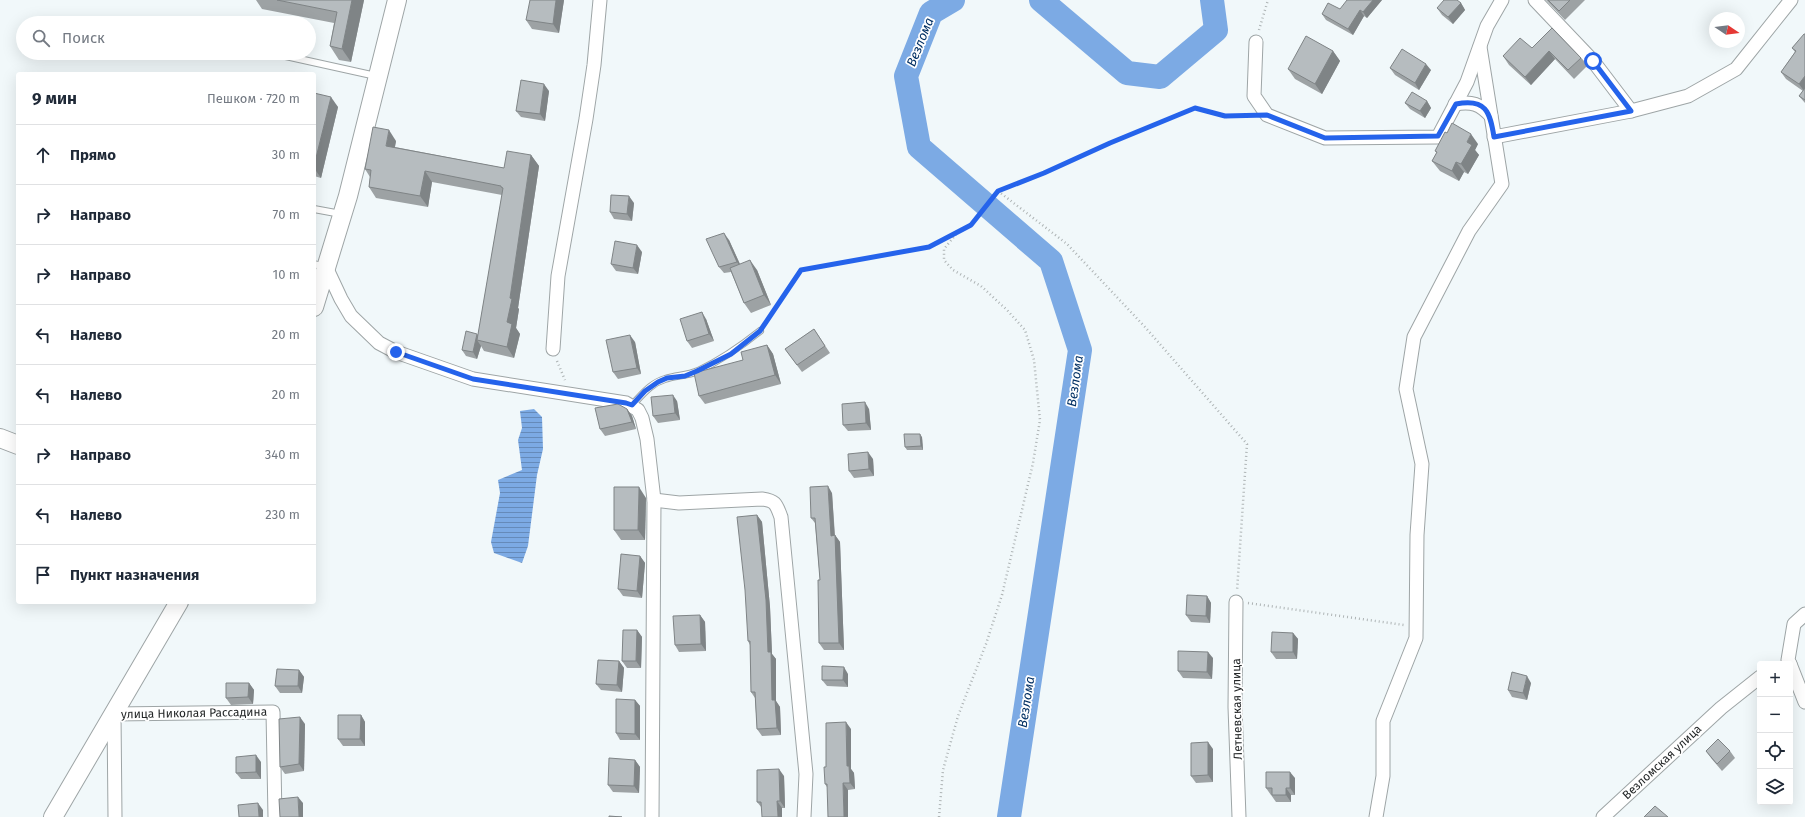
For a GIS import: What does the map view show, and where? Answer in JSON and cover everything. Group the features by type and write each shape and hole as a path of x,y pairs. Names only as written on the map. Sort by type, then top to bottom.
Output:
{"street":[{"path":"316,293 320,265 343,215 396,0"},
{"path":"553,349 558,276 586,119 594,65 600,0"},
{"path":"1256,42 1254,96 1267,115 1325,138 1438,136 1467,82 1487,26 1502,0"},
{"path":"1535,0 1593,61 1631,111"},
{"path":"1494,137 1631,111 1688,96 1736,69 1791,0"},
{"path":"1376,817 1383,776 1383,721 1416,638 1417,535 1422,464 1406,389 1414,337 1469,231 1502,184 1480,47"},
{"path":"1456,104 1473,103 1483,106 1491,116"},
{"path":"320,265 351,316 379,343 396,352 473,379 626,403 632,405 638,410 644,425 647,439 654,500 652,817"},
{"path":"0,438 16,443"},
{"path":"654,500 679,503 762,499 772,500 776,505 781,517 799,689 806,774 804,817"},
{"name":"Летневская улица","path":"1236,602 1235,706 1239,817"},
{"path":"53,817 178,604"},
{"path":"1788,661 1794,624 1805,614"},
{"path":"1793,674 1805,702"},
{"name":"Везломская улица","path":"1603,817 1721,708 1757,679"},
{"name":"улица Николая Рассадина","path":"115,817 114,714 274,712 275,817"}],"lane":[{"path":"303,60 378,77"},
{"path":"316,209 343,215"},
{"path":"632,405 645,391 658,382 667,378 685,376 697,371 731,354 760,331"}],"path":[{"path":"1256,42 1268,0"},
{"path":"760,331 801,270 929,247 971,225 998,191 1044,173 1110,143 1195,108 1225,116 1267,115"},
{"path":"998,191 1067,244 1145,327 1247,444 1236,602 1416,627"},
{"path":"939,817 943,770 958,716 986,644 1002,595 1033,463 1040,420 1034,360 1025,330 1007,310 981,286 953,270 944,260 944,249 957,233"},
{"path":"553,349 568,393"}],"water":[{"path":"534,409 542,417 543,449 537,475 528,546 522,563 494,553 491,542 500,493 498,480 522,470 518,440 522,428 520,411"}],"building":[{"path":"277,0 352,0 342,49 330,46 337,12"},
{"path":"530,0 556,0 553,24 526,20"},
{"path":"1347,0 1373,0 1363,12 1360,10 1348,29 1322,14 1328,3 1340,9"},
{"path":"1444,0 1457,0 1461,3 1448,17 1437,8"},
{"path":"1548,0 1570,0 1559,11"},
{"path":"1552,28 1581,58 1568,70 1549,51 1525,77 1503,56 1520,38 1532,48"},
{"path":"1804,34 1805,76 1799,84 1781,72 1796,51 1792,48"},
{"path":"1306,36 1333,51 1315,84 1288,69"},
{"path":"1402,49 1426,64 1415,83 1390,68"},
{"path":"521,80 544,84 540,114 516,111"},
{"path":"1805,88 1805,100 1799,96"},
{"path":"1412,92 1427,101 1420,111 1405,103"},
{"path":"316,93 331,97 316,158"},
{"path":"1452,123 1471,134 1467,142 1472,145 1461,164 1456,162 1452,171 1432,161 1437,152 1435,151 1445,132 1447,133"},
{"path":"373,127 389,130 386,146 504,168 507,151 531,155 510,298 512,299 507,322 512,324 507,347 477,340 503,188 501,186 425,171 420,196 369,187 371,170 365,169"},
{"path":"611,195 629,196 627,214 610,212"},
{"path":"724,233 737,262 719,267 706,239"},
{"path":"615,241 637,245 633,268 611,264"},
{"path":"750,260 764,295 744,303 730,268"},
{"path":"702,312 709,334 687,341 680,319"},
{"path":"814,329 825,346 797,365 785,349"},
{"path":"466,331 477,334 473,352 462,350"},
{"path":"630,335 637,368 613,372 606,340"},
{"path":"767,345 775,375 699,396 694,373 743,360 741,352"},
{"path":"673,395 675,413 653,416 651,397"},
{"path":"865,402 866,423 843,425 842,404"},
{"path":"618,404 627,409 632,422 600,429 595,408"},
{"path":"904,434 920,434 921,446 905,447"},
{"path":"868,452 869,469 849,471 848,454"},
{"path":"828,486 831,536 835,535 839,643 819,643 818,580 820,580 815,518 811,518 810,487"},
{"path":"614,487 639,487 638,530 614,530"},
{"path":"757,515 766,600 768,652 771,652 772,700 775,700 777,728 757,729 755,692 751,692 750,641 748,641 745,590 737,517"},
{"path":"621,554 640,556 637,591 618,589"},
{"path":"1187,595 1207,596 1206,616 1186,615"},
{"path":"700,615 701,644 675,645 673,616"},
{"path":"623,630 637,630 636,661 622,661"},
{"path":"1272,632 1293,633 1293,652 1271,652"},
{"path":"1178,651 1208,652 1207,672 1178,671"},
{"path":"598,660 619,661 617,685 596,684"},
{"path":"822,666 844,667 843,680 822,680"},
{"path":"277,669 299,670 298,686 275,686"},
{"path":"1512,672 1527,676 1523,693 1508,690"},
{"path":"226,683 249,683 248,697 226,698"},
{"path":"616,699 635,700 635,734 616,733"},
{"path":"338,715 361,715 360,739 338,739"},
{"path":"300,717 299,764 280,767 279,719"},
{"path":"846,722 847,766 849,766 850,783 843,783 844,817 828,817 827,784 825,784 824,767 826,767 826,723"},
{"path":"1718,739 1730,751 1717,764 1706,751"},
{"path":"1208,742 1208,775 1191,776 1191,743"},
{"path":"256,755 256,772 236,773 236,757"},
{"path":"609,758 635,760 634,786 608,785"},
{"path":"779,769 780,801 777,801 778,817 762,817 761,802 757,802 757,770"},
{"path":"1266,772 1290,772 1290,788 1286,788 1286,795 1272,795 1272,788 1266,788"},
{"path":"298,797 299,817 280,817 279,799"},
{"path":"258,803 259,817 239,817 238,805"},
{"path":"1655,806 1668,817 1644,817"}],"waterway":[{"name":"Везлома","path":"953,0 931,13 906,76 919,147 1051,261 1080,350 1009,817"},
{"name":"Везлома","path":"1041,0 1127,73 1160,77 1216,30 1212,0"}],"route":[{"path":"396,352 420,362 473,379 495,384 568,393 632,405 645,391 658,382 667,378 685,376 731,354 760,331 801,270 929,247 971,225 998,191 1044,173 1168,118 1195,108 1225,116 1267,115 1325,138 1438,136 1456,104 1473,103 1483,106 1491,116 1494,137 1631,111 1593,61"}]}
